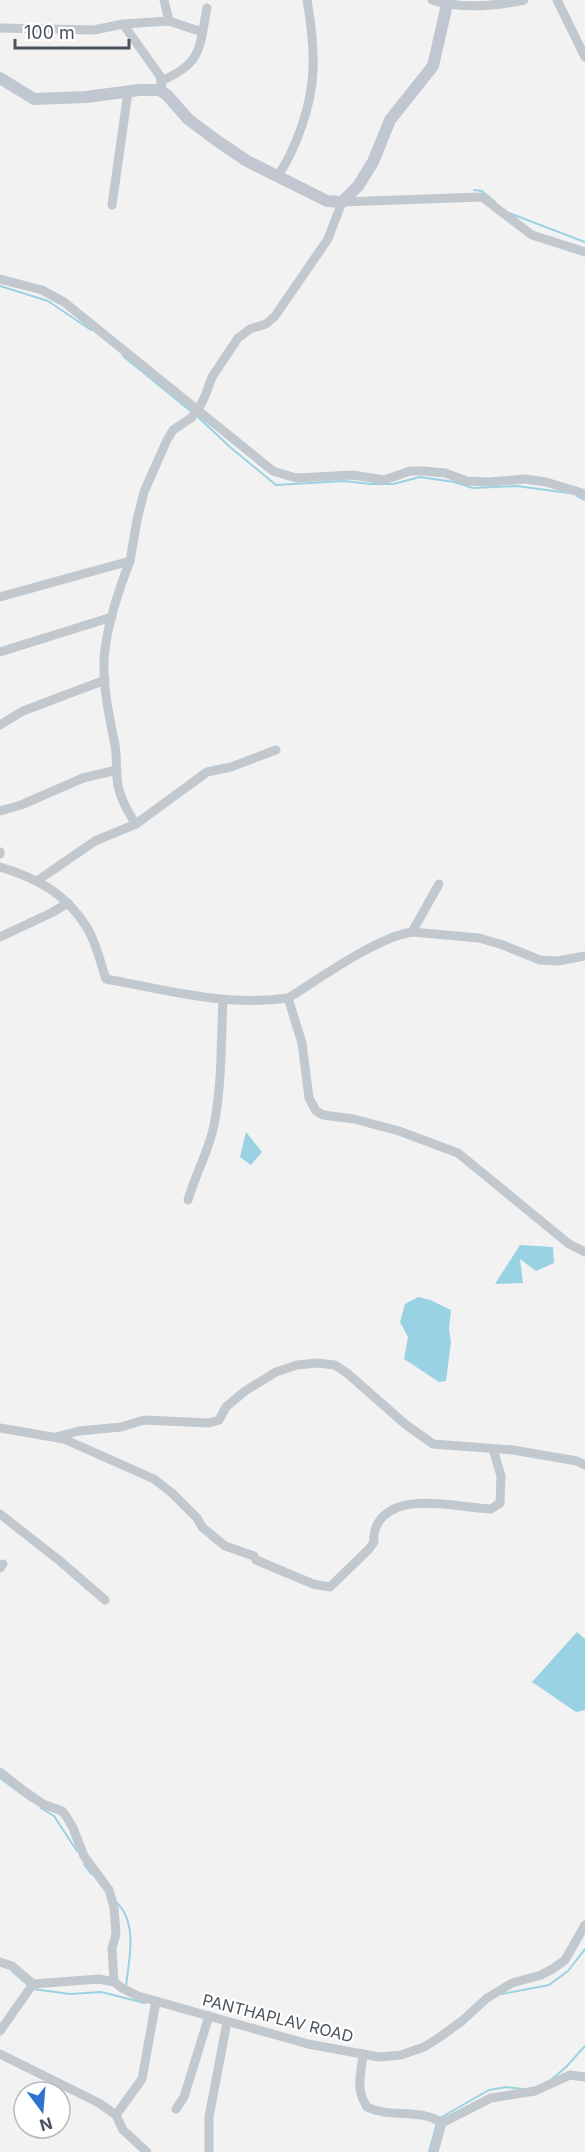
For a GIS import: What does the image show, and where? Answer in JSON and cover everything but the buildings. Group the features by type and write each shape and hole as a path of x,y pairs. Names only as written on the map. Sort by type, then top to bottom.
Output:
{"street":[{"path":"164,0 169,21"},
{"path":"277,177 289,159 306,106 313,73 312,31 307,0"},
{"path":"432,0 448,3 506,3 524,0"},
{"path":"557,0 585,57"},
{"path":"136,824 119,788 105,680 105,649 117,595 130,561 144,492 173,430 195,413 212,377 238,338 250,329 266,324 281,308 328,239 342,202 358,186 373,162 390,120 433,66 448,3"},
{"path":"0,78 34,99 159,90 194,60 207,8"},
{"path":"0,28 94,30 123,24 169,21 202,32"},
{"path":"123,24 148,58 162,87 188,119 216,141 277,177 327,201 482,197 532,235 585,252"},
{"path":"112,205 128,92"},
{"path":"0,279 42,290 64,302 195,413 273,471 296,478 353,475 384,480 410,471 424,471 445,473 467,481 525,479 546,482 585,494"},
{"path":"0,597 130,561"},
{"path":"0,652 112,616"},
{"path":"0,724 23,711 105,680"},
{"path":"37,881 95,841 136,824 207,772 231,767 276,750"},
{"path":"0,811 21,805 83,778 106,776 117,770"},
{"path":"0,867 25,874 62,896 87,928 106,979 223,1000 288,998 374,946 403,933 479,938 540,960 558,961 585,956"},
{"path":"412,932 439,884"},
{"path":"0,937 68,903"},
{"path":"288,998 302,1043 309,1098 316,1111 323,1115 354,1119 399,1131 458,1153 569,1245 585,1252"},
{"path":"188,1200 214,1125 220,1071 223,1000"},
{"path":"54,1438 79,1431 121,1426 144,1420 208,1423 219,1420 225,1407 245,1391 276,1372 297,1365 317,1363 335,1365 347,1373 405,1424 433,1444 513,1450 577,1461 585,1465"},
{"path":"0,1428 64,1440 154,1479 172,1492 197,1518 202,1527 225,1546 254,1556 256,1560 313,1584 330,1587 369,1549 374,1542 373,1535 376,1526 386,1512 408,1504 431,1503 491,1509 500,1503 501,1476 493,1449"},
{"path":"0,1515 60,1561 105,1600"},
{"path":"0,1772 43,1804 62,1811 73,1828 84,1856 109,1890 114,1908 116,1934 112,1948 118,1985 99,1978 30,1988 0,2031"},
{"name":"PANTHAPLAV ROAD","path":"118,1985 155,2005 207,2021 227,2022 260,2029 308,2044 363,2056 401,2055 424,2047 462,2021 487,1998 503,1988 560,1965 585,1925"},
{"path":"0,1962 12,1966 30,1988"},
{"path":"116,2115 142,2079 155,2005"},
{"path":"176,2109 184,2097 207,2021"},
{"path":"209,2152 209,2117 227,2022"},
{"path":"0,2054 52,2081 80,2092 116,2115 123,2130 147,2152"},
{"path":"363,2056 359,2084 360,2093 367,2108 380,2113 423,2114 439,2121 491,2098 535,2091 570,2076 585,2077"},
{"path":"435,2152 439,2121"}],"water":[{"path":"246,1132 262,1152 251,1165 240,1157"},
{"path":"520,1245 553,1247 554,1263 536,1271 520,1259 523,1283 495,1284"},
{"path":"418,1297 451,1310 449,1329 451,1342 446,1381 439,1382 404,1359 408,1337 400,1322 405,1304"},
{"path":"577,1632 585,1639 585,1710 576,1712 532,1682"}],"waterway":[{"path":"474,190 482,191 495,202"},
{"path":"509,213 585,242"},
{"path":"0,286 48,301 91,330"},
{"path":"123,356 193,413"},
{"path":"198,417 276,485 344,481 393,484 420,477 454,482 473,488 517,486 569,493"},
{"path":"577,496 585,500"},
{"path":"0,1778 31,1801"},
{"path":"41,1808 54,1816 77,1851"},
{"path":"84,1864 91,1874"},
{"path":"117,1903 124,1911 130,1931 126,1986"},
{"path":"502,1994 549,1985 568,1971 585,1949"},
{"path":"13,1972 29,1986"},
{"path":"33,1989 70,1994 101,1992 145,2003"},
{"path":"552,2079 585,2046"},
{"path":"440,2118 489,2090 506,2087 522,2089"},
{"path":"429,2152 437,2123"}]}
